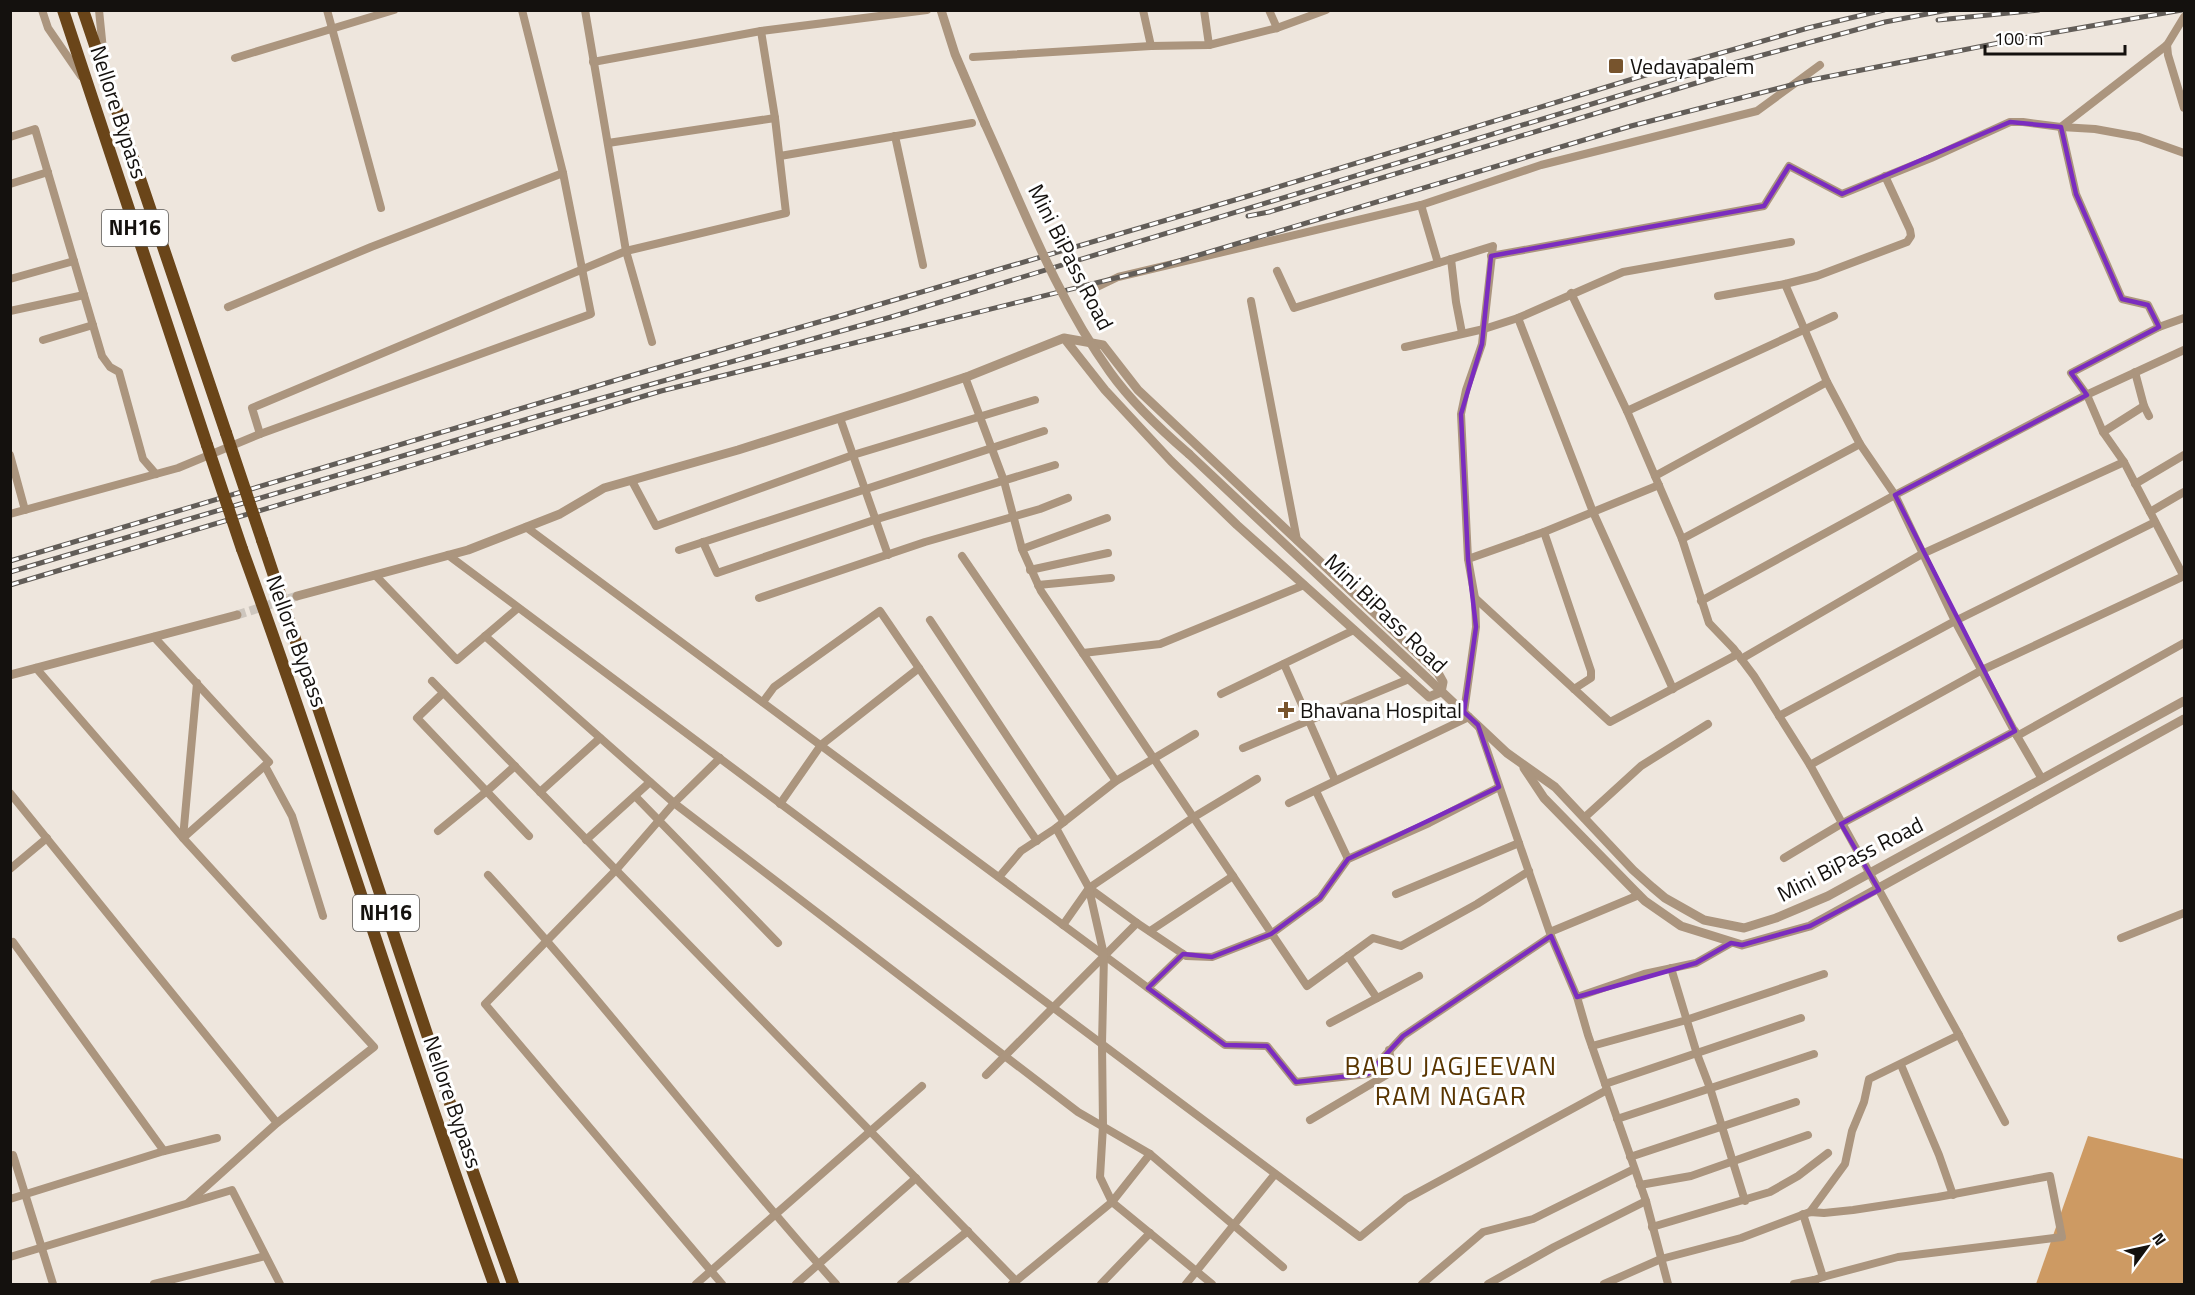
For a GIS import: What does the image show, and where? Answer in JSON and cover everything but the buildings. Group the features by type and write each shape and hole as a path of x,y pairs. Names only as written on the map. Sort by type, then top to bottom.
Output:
{"highway":[{"name":"Nellore Bypass","path":"63,10 242,549 287,672 456,1178 494,1284"},
{"name":"Nellore Bypass","path":"83,10 449,1102 513,1284"}],"street":[{"path":"42,10 48,28 90,90"},
{"path":"99,10 106,77"},
{"path":"327,10 381,208"},
{"path":"235,58 394,10"},
{"path":"10,514 178,468 260,434 591,314 563,172 522,10"},
{"path":"585,10 626,251 652,342"},
{"path":"593,62 761,31 927,10"},
{"name":"Mini BiPass Road","path":"941,10 955,54 985,123 1076,318 1111,373 1158,427 1521,765 1555,787 1652,887 1665,898 1704,921 1744,928 1776,918 1828,896 2184,701"},
{"path":"1143,10 1151,46"},
{"path":"1204,10 1209,45"},
{"path":"1269,10 1276,28"},
{"path":"973,57 1151,46 1209,45 1276,28 1326,10"},
{"path":"2061,128 2167,45 2184,17"},
{"path":"260,434 252,408 581,269 626,251 786,213 775,118 761,31"},
{"path":"2167,45 2184,108"},
{"path":"1093,289 1118,277 1422,205 1542,165 1757,111 1821,65"},
{"path":"608,143 775,118"},
{"path":"1491,256 1764,206 1789,166 1842,194 1931,158 2010,122 2095,129 2139,137 2184,153"},
{"path":"780,156 972,123"},
{"path":"2061,128 2076,194 2122,299 2148,305 2159,327"},
{"path":"10,137 35,129 102,356 110,367 119,372 143,459 156,474"},
{"path":"895,136 923,265"},
{"path":"10,184 48,172"},
{"path":"228,307 371,247 563,172"},
{"path":"1718,296 1817,276 1907,242 1911,236 1910,230 1885,176"},
{"path":"1422,205 1438,263"},
{"path":"1405,347 1484,329 1518,318 1623,272 1791,242"},
{"path":"1277,271 1294,308 1493,246 1482,344 1466,390 1461,414 1467,559 1475,598 1476,627 1467,715 1289,803"},
{"path":"1451,259 1462,333"},
{"path":"10,279 74,261"},
{"path":"1785,284 1827,382 1860,444 1895,495 1955,621 2042,779"},
{"path":"1571,293 1627,411 1682,538 1709,623 1740,657 1810,765 2006,1122"},
{"path":"10,311 84,295"},
{"path":"1251,301 1296,540"},
{"path":"1627,411 1834,316"},
{"path":"1518,318 1593,512 1672,689"},
{"path":"1810,765 1982,670 2184,576 2124,462 2103,432 2087,395 2071,373 2159,327 2184,318"},
{"path":"43,340 93,325"},
{"path":"297,596 468,550 560,514 604,488 840,418 965,377 1064,338 1103,345 1138,390 1438,673 1443,682 1441,692 1429,698 1237,525 1105,390 1064,338"},
{"path":"1701,602 1895,495 2087,395 2184,350"},
{"path":"2135,372 2149,417"},
{"path":"965,377 1004,481 1022,549 1038,585 1306,986 1373,938 1401,946 1477,904 1529,871"},
{"path":"1655,476 1827,382"},
{"path":"632,481 656,526 853,455 1035,400"},
{"path":"2103,432 2144,406"},
{"path":"840,418 888,555"},
{"path":"678,549 1044,431"},
{"path":"1682,538 1860,444"},
{"path":"10,454 25,510"},
{"path":"2135,484 2184,455"},
{"path":"1475,598 1610,722 1740,657 1922,554 2124,462"},
{"path":"704,542 717,573 876,520 1055,465"},
{"path":"1467,559 1544,532 1659,485"},
{"path":"2150,512 2184,492"},
{"path":"759,598 888,555 1040,509 1068,498"},
{"path":"1022,549 1107,518"},
{"path":"1779,716 1955,621 2155,522"},
{"path":"526,527 1225,1045 1267,1046 1296,1082 1368,1074 1403,1036 1550,934 1639,895"},
{"path":"1544,532 1591,671 1591,678 1574,689"},
{"path":"1030,570 1108,553"},
{"path":"448,555 1360,1238 1406,1199 1606,1087 1801,1018"},
{"path":"962,556 1116,781"},
{"path":"375,575 457,660 518,608"},
{"path":"1038,585 1111,578"},
{"path":"1083,653 1160,644 1304,585"},
{"path":"763,702 774,687 880,611 1037,841"},
{"path":"10,675 237,615"},
{"path":"930,620 1064,822"},
{"path":"1221,694 1354,630"},
{"path":"485,636 674,803 1078,1112 1150,1154 1283,1268"},
{"path":"154,637 269,762 183,838"},
{"path":"1784,858 1841,824 2016,734 2184,643"},
{"path":"1284,664 1335,780"},
{"path":"36,668 183,838 374,1047 277,1123 188,1203"},
{"path":"780,804 821,745 919,668"},
{"path":"1243,748 1409,679"},
{"path":"432,681 968,1231 1014,1283 1112,1202 1150,1154"},
{"path":"183,838 197,683"},
{"path":"443,693 417,718 529,836"},
{"path":"1521,765 1544,798 1639,895 1681,926 1742,945 1810,926 1879,890 2184,719"},
{"path":"1584,818 1641,766 1708,724"},
{"path":"1478,725 1550,934 1578,997 1592,1046 1646,1201 1668,1284"},
{"path":"999,877 1022,851 1056,828 1116,781 1195,734"},
{"path":"540,792 600,738"},
{"path":"720,758 674,803 616,870 485,1004 722,1284"},
{"path":"265,766 292,816 323,916"},
{"path":"438,831 487,792 515,766"},
{"path":"1063,925 1089,888 1194,817 1257,779"},
{"path":"586,840 650,782"},
{"path":"1089,888 1183,954 1212,957 1271,934 1320,898 1348,859 1428,823 1499,787"},
{"path":"1316,791 1348,859"},
{"path":"10,794 277,1123"},
{"path":"635,796 778,943"},
{"path":"1056,828 1089,888 1104,955 1100,1176 1112,1202 1212,1284"},
{"path":"10,869 47,838"},
{"path":"1396,894 1519,843"},
{"path":"488,875 548,940 775,1216 836,1284"},
{"path":"1150,931 1233,876"},
{"path":"2121,938 2184,913"},
{"path":"986,1075 1137,923"},
{"path":"13,942 164,1151"},
{"path":"1578,997 1644,974 1696,963 1731,943"},
{"path":"1148,988 1183,954"},
{"path":"1348,956 1377,998"},
{"path":"1671,969 1745,1201"},
{"path":"1592,1046 1686,1020 1824,974"},
{"path":"1330,1023 1419,976"},
{"path":"1806,1213 1845,1164 1852,1131 1864,1102 1869,1079 1959,1035"},
{"path":"1310,1120 1393,1071 1389,1050"},
{"path":"1617,1119 1814,1054"},
{"path":"1901,1065 1939,1155 1953,1195"},
{"path":"696,1284 922,1086"},
{"path":"1630,1157 1796,1102"},
{"path":"1640,1185 1692,1176 1808,1135"},
{"path":"10,1199 164,1151 217,1138"},
{"path":"1652,1227 1770,1192 1798,1176 1828,1153"},
{"path":"13,1155 53,1284"},
{"path":"1422,1284 1483,1232 1533,1219 1634,1169"},
{"path":"1186,1284 1275,1174"},
{"path":"1604,1284 1661,1259 1741,1239 1806,1213 1853,1210 1953,1195 2050,1176 2062,1237 1898,1257 1823,1277 1814,1282 1794,1284"},
{"path":"796,1284 916,1178"},
{"path":"10,1257 232,1190 280,1284"},
{"path":"1488,1284 1554,1247 1646,1201"},
{"path":"1806,1213 1823,1277"},
{"path":"901,1284 968,1231"},
{"path":"1101,1284 1150,1233"},
{"path":"154,1284 265,1256"}],"highlighted area":[{"path":"2010,122 2061,127 2076,194 2122,299 2148,305 2159,327 2071,373 2087,395 1895,495 2015,731 1841,824 1879,890 1810,926 1742,945 1731,943 1696,963 1577,997 1551,936 1403,1036 1368,1074 1296,1082 1267,1046 1225,1045 1148,988 1183,954 1212,957 1271,934 1320,898 1348,859 1499,787 1478,725 1464,712 1476,627 1468,559 1461,414 1482,344 1491,256 1764,206 1789,166 1842,194"}],"shaded area":[{"path":"2088,1136 2184,1159 2184,1284 2036,1284"}],"tunnel":[{"path":"237,615 297,596"}],"railway":[{"path":"10,561 650,370 1245,197 1672,67 1808,28 1884,10"},
{"path":"10,572 531,418 891,317 1674,79 1885,22 1948,10"},
{"path":"1938,20 2039,10"},
{"path":"10,585 661,391 1152,269 1631,126 1811,80 2034,36 2182,10"},
{"path":"1248,216 1269,212 1746,68"}],"place":[{"name":"Vedayapalem","path":"1616,66"},
{"name":"Bhavana Hospital","path":"1286,710"}],"district":[{"name":"BABU JAGJEEVAN RAM NAGAR","path":"1451,1081"}]}
